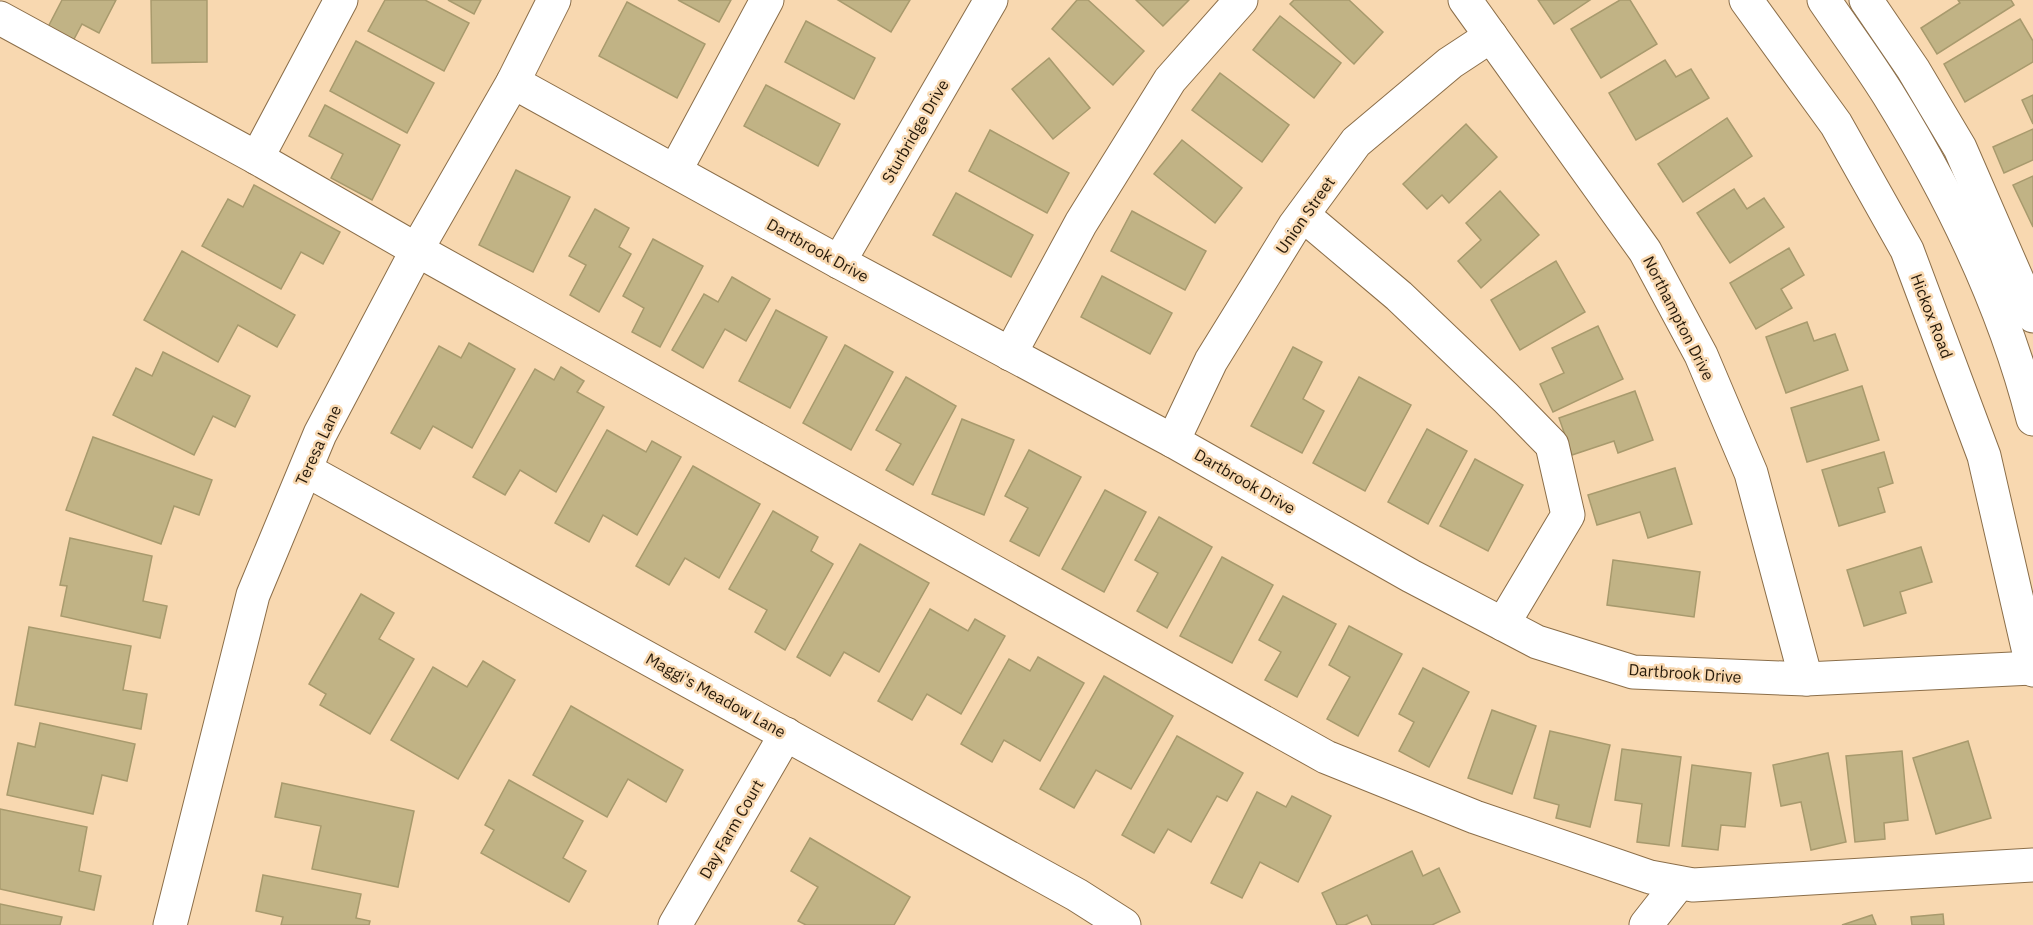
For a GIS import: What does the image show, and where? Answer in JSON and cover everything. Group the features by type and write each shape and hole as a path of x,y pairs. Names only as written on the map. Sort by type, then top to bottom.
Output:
{"street":[{"path":"257,158 341,0"},
{"name":"Teresa Lane","path":"170,925 253,595 320,434 417,250 513,82 554,0"},
{"path":"675,171 767,0"},
{"name":"Sturbridge Drive","path":"839,262 991,0"},
{"path":"1010,354 1081,223 1170,80 1241,0"},
{"name":"Northampton Drive","path":"1465,0 1645,251 1701,355 1750,473 1806,679"},
{"name":"Hickox Road","path":"1746,0 1836,124 1907,250 1984,456 2033,669"},
{"path":"1824,0 1888,94 1930,167 1970,246 2004,327 2033,419"},
{"path":"1866,0 1912,69 1960,148 2033,316"},
{"path":"0,18 257,158 417,250 1326,757 1476,817 1650,877 1679,883 1693,885 2033,865"},
{"name":"Union Street","path":"1173,441 1211,361 1303,215 1356,142 1449,63 1491,36"},
{"name":"Dartbrook Drive","path":"513,82 839,262 1173,441 1412,576 1537,642 1633,672 1806,679 2033,669"},
{"path":"1303,215 1399,296 1552,445 1568,515 1503,624"},
{"name":"Maggi's Meadow Lane","path":"306,470 786,734 1077,896 1124,925"},
{"name":"Day Farm Court","path":"675,925 786,734"},
{"path":"1646,925 1679,883"}],"building":[{"path":"62,0 116,0 99,33 82,24 72,43 47,29"},
{"path":"151,0 207,0 207,62 152,63"},
{"path":"385,0 425,0 469,23 444,71 368,31"},
{"path":"448,0 481,0 474,14"},
{"path":"678,0 731,0 719,22"},
{"path":"838,0 910,0 891,32"},
{"path":"1077,0 1088,0 1144,51 1113,85 1052,29"},
{"path":"1136,0 1189,0 1163,26"},
{"path":"1294,0 1349,0 1383,32 1354,64 1290,4"},
{"path":"1538,0 1590,0 1554,24"},
{"path":"1620,0 1630,0 1657,44 1601,78 1571,29"},
{"path":"1958,0 2011,0 2014,5 1937,54 1921,28 1960,3"},
{"path":"627,2 705,44 677,98 599,56"},
{"path":"1280,16 1341,63 1314,98 1253,50"},
{"path":"2020,19 2033,41 2033,62 1965,102 1944,64"},
{"path":"806,21 875,58 854,99 785,62"},
{"path":"356,41 434,83 407,133 330,91"},
{"path":"1049,58 1090,108 1053,139 1012,89"},
{"path":"1665,60 1676,77 1691,69 1709,98 1636,140 1609,93"},
{"path":"1220,73 1289,125 1262,162 1192,110"},
{"path":"766,85 840,124 818,166 744,126"},
{"path":"2033,95 2033,124 2022,100"},
{"path":"325,105 400,145 372,200 331,178 343,154 309,136"},
{"path":"1727,118 1752,156 1683,202 1658,164"},
{"path":"1466,124 1497,157 1449,203 1442,195 1427,209 1403,184"},
{"path":"2033,129 2033,160 2004,173 1993,147"},
{"path":"990,130 1069,173 1047,213 969,171"},
{"path":"1182,140 1242,188 1215,223 1154,174"},
{"path":"516,170 570,197 533,272 479,245"},
{"path":"2033,176 2033,227 2013,185"},
{"path":"254,185 340,232 323,264 301,252 281,289 202,246 228,199 243,207"},
{"path":"1734,189 1747,209 1764,198 1784,227 1730,263 1697,213"},
{"path":"1500,191 1539,235 1481,288 1458,261 1481,240 1466,223"},
{"path":"956,193 1033,235 1011,277 933,235"},
{"path":"595,209 629,228 619,247 631,254 599,312 570,295 586,265 569,256"},
{"path":"1132,211 1206,251 1185,290 1111,251"},
{"path":"653,239 703,266 660,347 632,332 644,308 623,296"},
{"path":"1789,248 1804,275 1781,289 1792,308 1756,329 1730,283"},
{"path":"182,251 295,315 277,347 238,325 218,362 144,320"},
{"path":"1556,261 1585,312 1520,350 1491,300"},
{"path":"1102,276 1172,313 1150,354 1081,317"},
{"path":"732,277 770,299 746,341 725,329 703,368 672,350 704,294 718,302"},
{"path":"776,310 827,337 790,408 739,381"},
{"path":"1807,322 1814,341 1835,334 1848,370 1786,393 1766,337"},
{"path":"1598,326 1623,379 1553,412 1540,384 1564,373 1552,348"},
{"path":"469,343 515,369 472,448 433,426 420,449 391,433 439,346 461,358"},
{"path":"845,345 893,372 851,450 803,423"},
{"path":"1293,347 1322,362 1303,399 1324,411 1302,453 1251,426"},
{"path":"163,352 250,396 235,427 213,416 194,455 113,415 136,368 152,376"},
{"path":"561,367 584,381 577,392 604,407 556,492 520,470 505,495 473,477 535,369 554,380"},
{"path":"906,377 956,406 913,485 886,470 901,444 876,430"},
{"path":"1359,377 1411,405 1365,491 1313,463"},
{"path":"1862,386 1879,440 1807,462 1791,408"},
{"path":"1635,391 1653,440 1618,453 1614,441 1572,455 1559,418"},
{"path":"962,419 1014,440 984,515 932,494"},
{"path":"1427,429 1467,451 1428,524 1388,502"},
{"path":"607,430 646,452 652,441 681,457 637,535 603,515 589,542 555,523"},
{"path":"93,437 212,480 199,515 174,506 161,544 66,510"},
{"path":"1029,450 1081,477 1039,556 1010,541 1028,508 1005,496"},
{"path":"1884,452 1893,483 1878,488 1885,512 1839,526 1822,470"},
{"path":"1475,459 1523,485 1488,551 1440,526"},
{"path":"693,466 760,504 719,578 685,558 669,585 636,566"},
{"path":"1675,468 1692,524 1648,538 1640,512 1597,525 1588,495"},
{"path":"1105,490 1146,512 1104,592 1062,569"},
{"path":"773,511 818,537 811,551 833,564 785,650 755,632 767,610 729,589"},
{"path":"1159,517 1212,547 1167,628 1137,611 1158,573 1135,560"},
{"path":"70,538 152,556 143,601 167,606 160,638 61,616 67,586 60,585"},
{"path":"860,544 929,583 879,672 844,652 830,676 797,657"},
{"path":"1921,547 1932,582 1900,592 1906,613 1864,626 1847,570"},
{"path":"1222,557 1273,585 1232,663 1180,636"},
{"path":"1613,560 1700,572 1694,617 1607,605"},
{"path":"361,594 394,613 379,639 414,659 370,734 320,705 326,694 309,684"},
{"path":"1283,596 1336,624 1297,697 1265,680 1281,652 1259,640"},
{"path":"930,609 968,631 975,619 1005,636 961,714 927,694 912,720 878,701"},
{"path":"1349,626 1402,654 1358,736 1327,719 1350,677 1329,665"},
{"path":"29,627 131,646 123,690 147,694 141,729 15,705"},
{"path":"1038,657 1084,683 1040,761 1004,740 992,762 961,744 1009,659 1030,671"},
{"path":"483,661 515,680 458,779 391,740 433,667 467,687"},
{"path":"1423,668 1469,692 1429,767 1399,751 1414,722 1399,714"},
{"path":"1104,676 1173,716 1131,789 1096,770 1074,808 1040,789"},
{"path":"571,706 683,770 666,802 628,779 607,817 533,775"},
{"path":"1492,710 1536,726 1512,794 1468,778"},
{"path":"40,723 135,744 127,781 102,775 93,814 7,795 18,743 35,747"},
{"path":"1550,731 1610,745 1590,827 1556,818 1559,805 1534,798"},
{"path":"1177,736 1243,773 1227,801 1217,796 1191,842 1168,829 1154,853 1122,835"},
{"path":"1968,741 1991,818 1936,834 1913,758"},
{"path":"1622,749 1681,757 1669,846 1637,842 1642,804 1615,800"},
{"path":"1902,751 1908,820 1884,823 1885,839 1855,842 1846,756"},
{"path":"1828,753 1846,842 1811,850 1801,802 1781,806 1773,765"},
{"path":"1692,765 1751,773 1745,827 1721,825 1718,850 1682,846"},
{"path":"509,780 583,821 563,858 586,871 569,902 481,853 494,830 485,825"},
{"path":"282,783 414,811 398,887 312,869 321,826 275,817"},
{"path":"1257,792 1286,807 1292,796 1331,816 1298,882 1260,862 1242,898 1211,883"},
{"path":"0,809 87,827 79,871 101,876 94,910 0,889"},
{"path":"810,838 910,897 894,925 806,925 798,921 818,887 791,871"},
{"path":"1412,851 1423,876 1439,868 1460,912 1432,925 1372,925 1367,915 1345,925 1337,925 1322,893"},
{"path":"263,875 361,894 356,918 370,921 369,925 281,925 283,917 256,911"},
{"path":"0,904 62,917 60,925 0,925"},
{"path":"1943,914 1944,925 1912,925 1911,917"},
{"path":"1872,915 1876,925 1842,925"}]}
